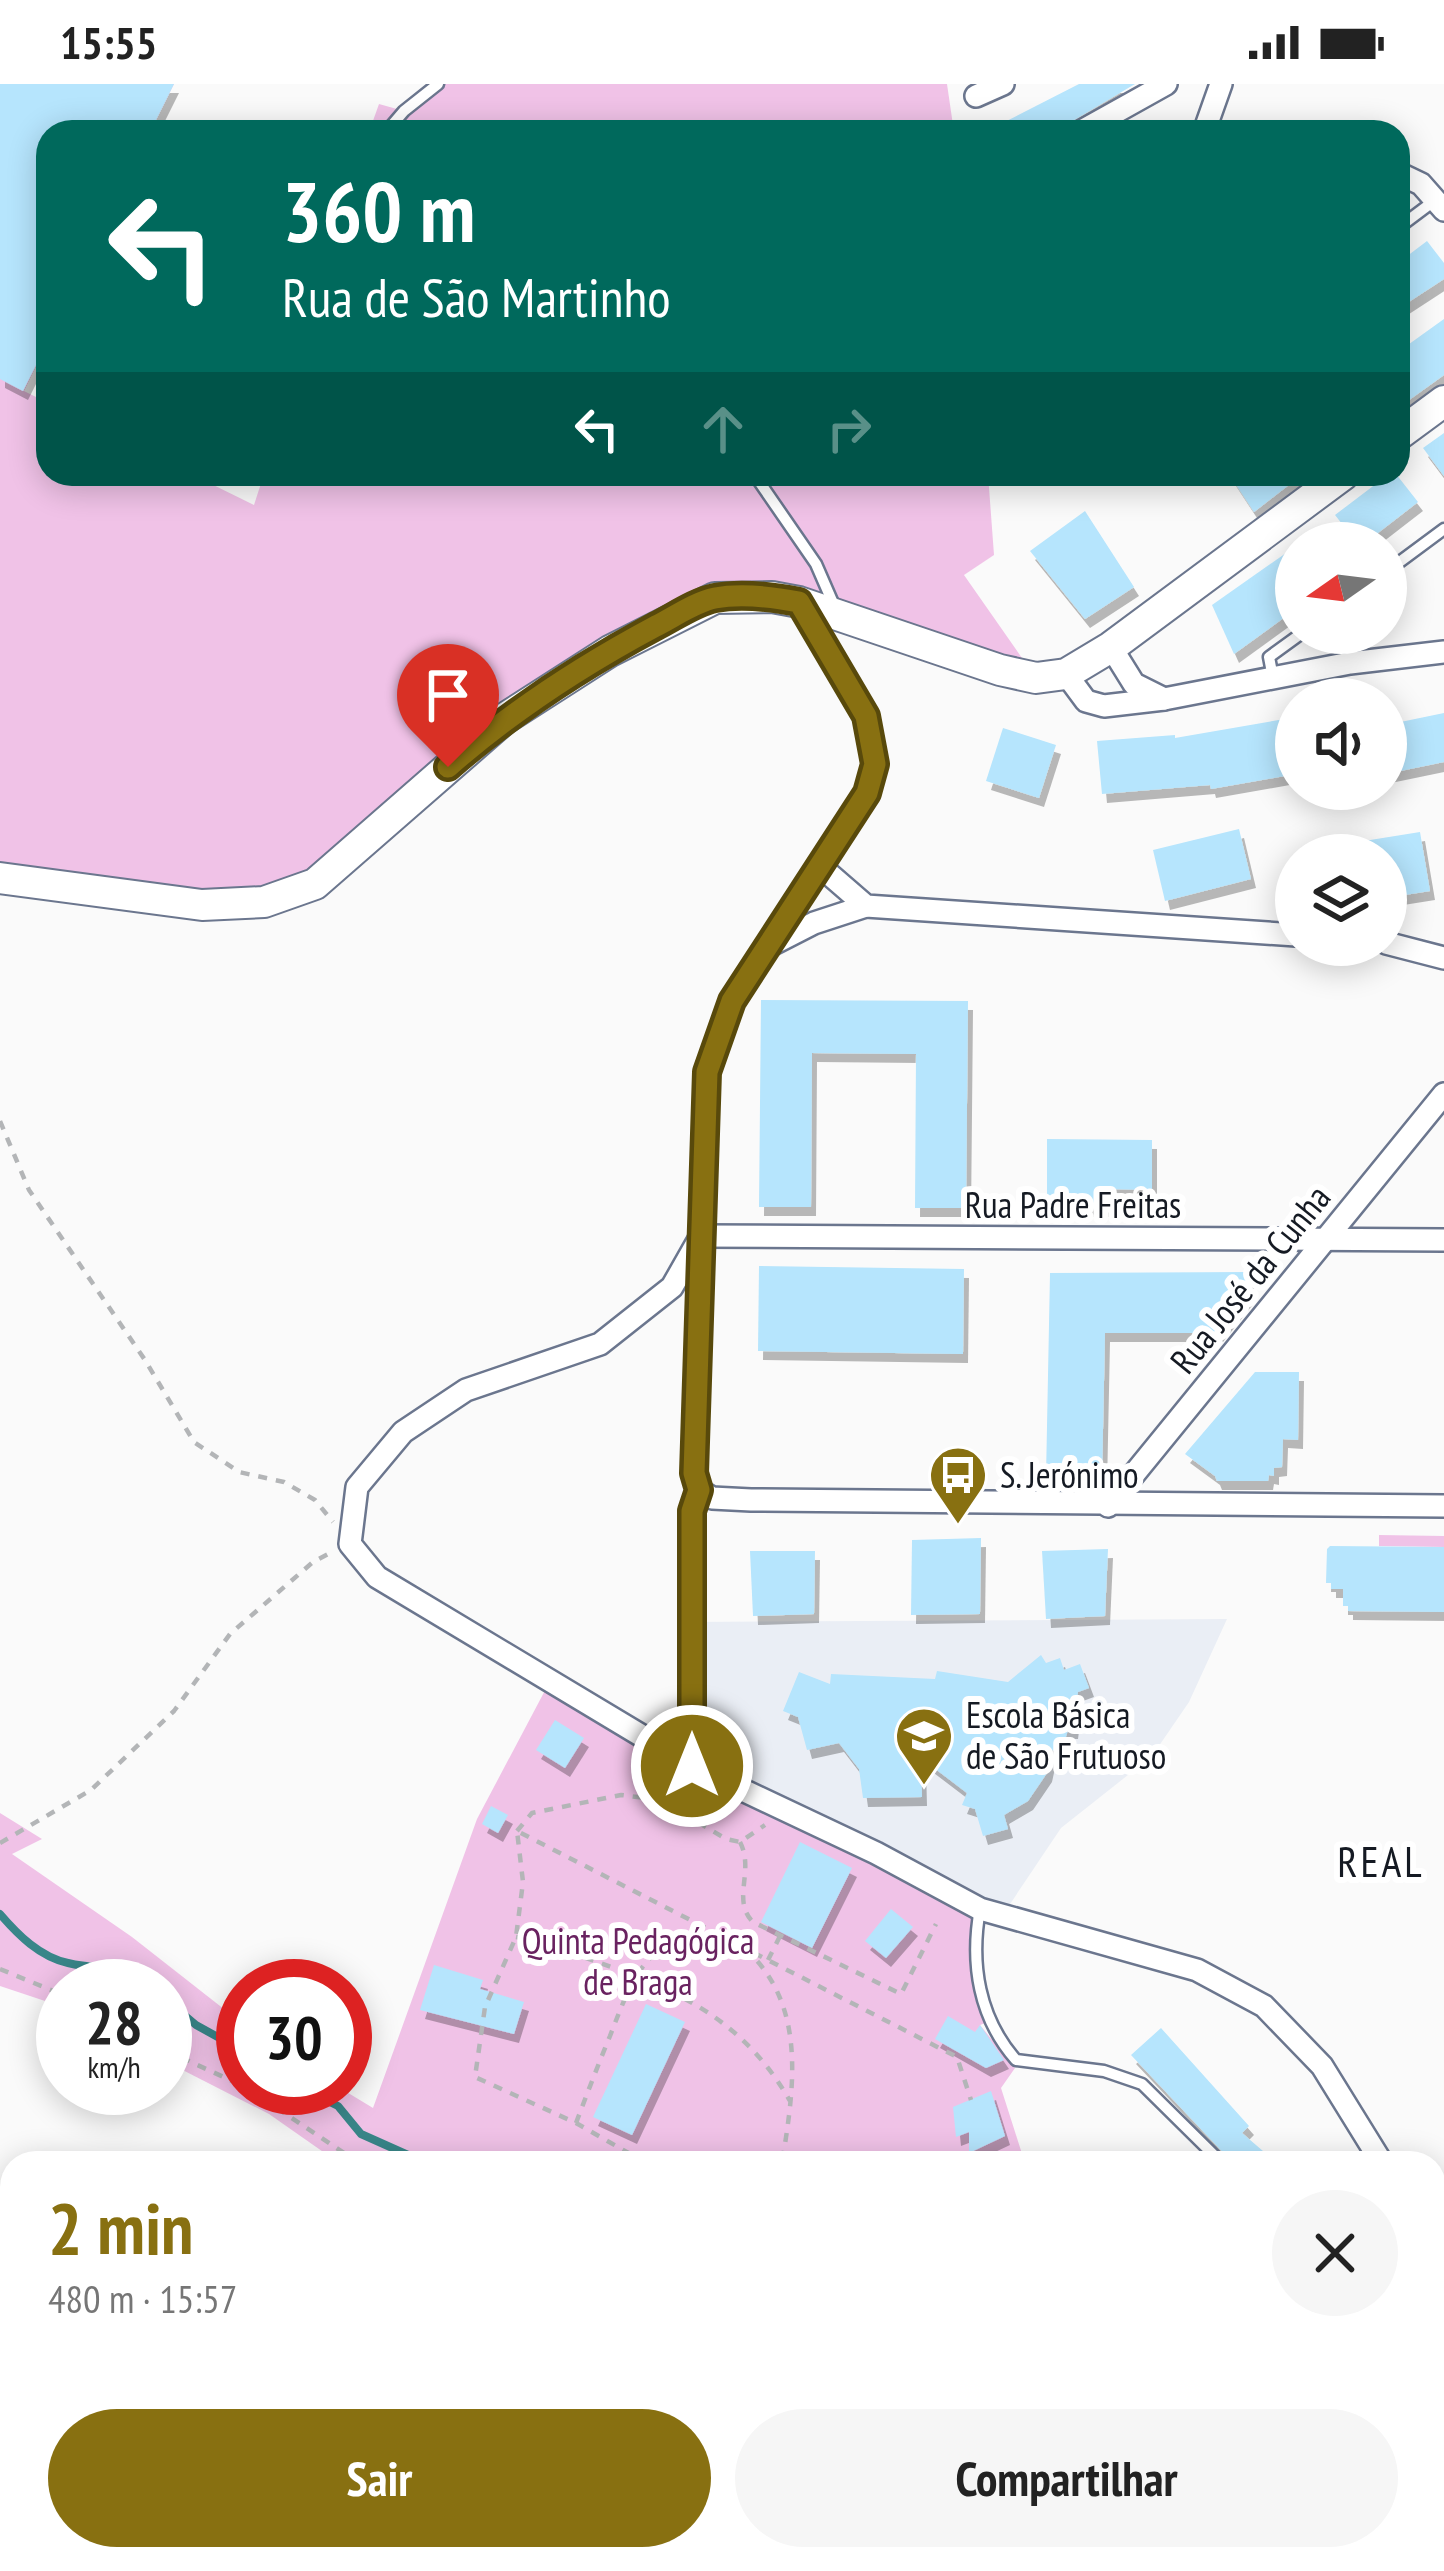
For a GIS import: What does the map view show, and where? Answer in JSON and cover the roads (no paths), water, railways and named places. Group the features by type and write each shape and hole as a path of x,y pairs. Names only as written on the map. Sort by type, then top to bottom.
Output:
{"street":[{"path":"976,96 1003,84"},
{"path":"1102,120 1166,84"},
{"path":"1208,120 1221,84"},
{"path":"1410,179 1440,204"},
{"path":"1410,426 1444,400"},
{"path":"0,878 202,905 264,902 315,884 504,719 610,651 715,598 772,597 799,602 1000,670 1036,678 1066,674 1111,647 1329,486"},
{"path":"692,1766 692,1511 699,1490 694,1473 707,1072 732,1001 867,793 875,764 866,716 799,602"},
{"path":"1111,647 1134,683 1164,699"},
{"path":"1066,674 1086,701 1104,706 1350,663 1444,652"},
{"path":"821,867 866,906"},
{"path":"772,944 814,923 866,906 1275,934"},
{"path":"1407,948 1444,958"},
{"name":"Rua José da Cunha","path":"1108,1505 1444,1094"},
{"path":"701,1236 672,1287 600,1344 466,1390 403,1432 356,1487 350,1544 377,1577 692,1766 980,1909 1197,1970 1264,2006 1322,2066 1375,2151"},
{"name":"Rua Padre Freitas","path":"701,1236 1444,1240"},
{"path":"699,1490 712,1498 732,1499 1444,1506"}],"lane":[{"path":"396,120 438,84"},
{"path":"1410,220 1440,204"},
{"path":"762,486 816,564 836,612"},
{"path":"1407,556 1444,529"},
{"path":"1273,678 1269,657 1275,653"},
{"path":"980,1909 974,1945 988,2022 1016,2060 1104,2071 1142,2084 1210,2151"}],"waterway":[{"path":"0,1914 22,1937 57,1959"},
{"path":"192,2022 216,2036"},
{"path":"345,2115 361,2134 399,2151"}],"place":[{"name":"S. Jerónimo","path":"958,1526"},
{"name":"Escola Básica de São Frutuoso","path":"924,1787"}],"district":[{"name":"REAL","path":"1381,1862"}],"park label":[{"name":"Quinta Pedagógica de Braga","path":"638,1962"}]}
